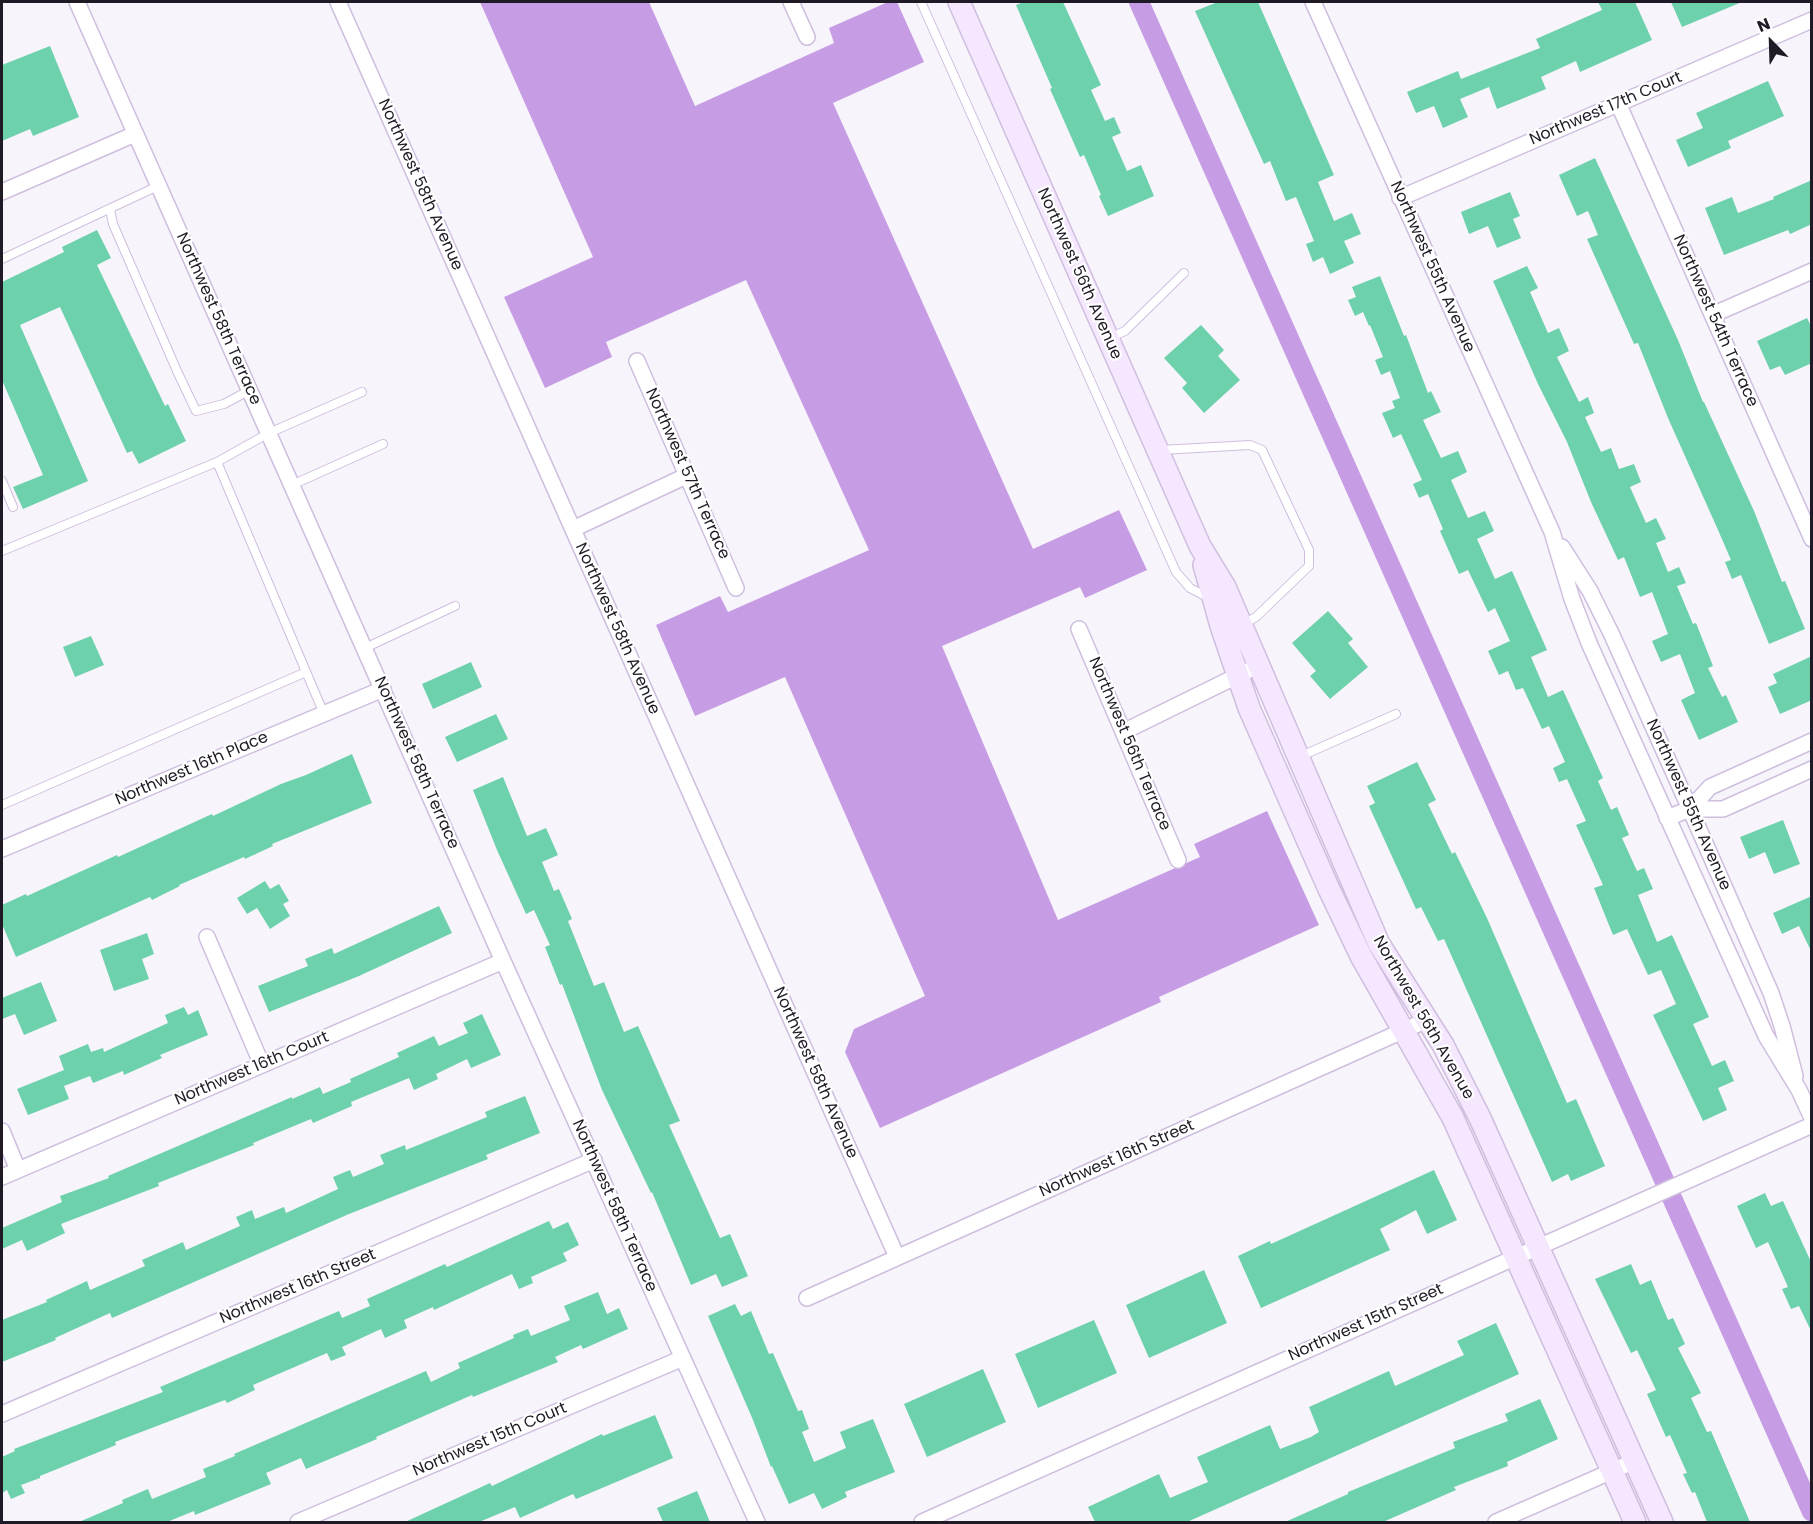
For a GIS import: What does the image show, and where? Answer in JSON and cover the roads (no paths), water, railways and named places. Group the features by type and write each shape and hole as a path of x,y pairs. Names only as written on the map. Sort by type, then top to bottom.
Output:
{"street":[{"name":"Northwest 58th Terrace","path":"77,2 503,961 757,1522"},
{"name":"Northwest 58th Avenue","path":"338,2 897,1257"},
{"path":"791,2 807,37"},
{"name":"Northwest 56th Avenue","path":"959,2 1200,546 1225,587 1378,944 1443,1045 1480,1118 1662,1522"},
{"name":"Northwest 55th Avenue","path":"1313,2 1552,532 1572,599 1589,643 1667,818 1766,1036 1799,1090 1812,1118"},
{"name":"Northwest 17th Court","path":"1400,198 1812,20"},
{"name":"Northwest 54th Terrace","path":"1618,103 1712,315 1806,512 1812,539"},
{"path":"2,192 135,134"},
{"path":"1712,315 1812,271"},
{"name":"Northwest 57th Terrace","path":"637,361 736,588"},
{"path":"573,529 686,476"},
{"name":"Northwest 55th Avenue","path":"1552,532 1590,591 1606,622 1690,809 1771,993 1799,1090"},
{"name":"Northwest 56th Avenue","path":"1200,546 1213,600 1254,718 1343,921 1453,1118 1635,1522"},
{"name":"Northwest 56th Terrace","path":"1079,628 1179,860"},
{"path":"1123,732 1258,666"},
{"name":"Northwest 16th Place","path":"2,849 383,689"},
{"path":"1690,809 1710,787 1812,741"},
{"path":"1667,818 1690,809 1723,809 1812,769"},
{"path":"207,937 262,1065"},
{"name":"Northwest 16th Court","path":"2,1177 503,961"},
{"name":"Northwest 16th Street","path":"807,1298 1427,1020"},
{"name":"Northwest 15th Street","path":"922,1522 1812,1125"},
{"path":"2,1131 18,1170"},
{"name":"Northwest 16th Street","path":"2,1414 594,1160"},
{"name":"Northwest 15th Court","path":"298,1522 682,1358"},
{"path":"1496,1522 1635,1461"}],"lane":[{"path":"921,2 1176,572 1190,588 1213,600"},
{"path":"2,259 159,186"},
{"path":"110,209 117,235 196,411 224,404 250,390"},
{"path":"1107,338 1125,331 1184,273"},
{"path":"2,551 217,462 269,434 362,392"},
{"path":"292,485 383,444"},
{"path":"1157,450 1250,445 1262,450 1309,550 1309,566 1256,617 1241,625"},
{"path":"217,462 324,714"},
{"path":"2,480 14,507"},
{"path":"365,648 455,606"},
{"path":"2,805 306,672"},
{"path":"1298,757 1396,714"}],"waterway":[{"path":"1139,2 1812,1512"}]}
